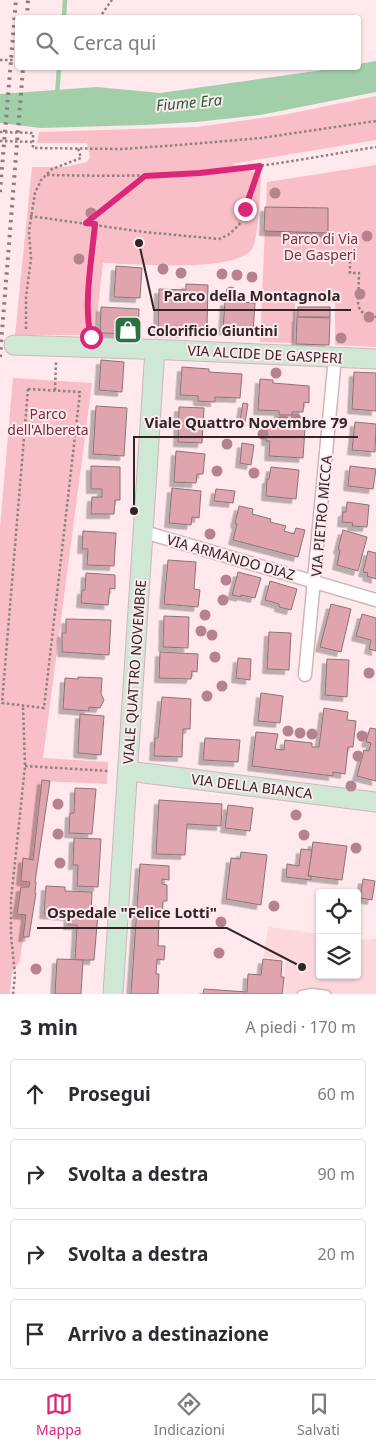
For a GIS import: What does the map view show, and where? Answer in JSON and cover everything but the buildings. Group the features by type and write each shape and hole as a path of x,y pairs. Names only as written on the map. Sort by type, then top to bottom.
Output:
{"street":[{"name":"VIA ALCIDE DE GASPERI","path":"20,340 57,346 376,360"},
{"name":"VIALE QUATTRO NOVEMBRE","path":"113,994 118,771 144,532 154,349"},
{"name":"VIA PIETRO MICCA","path":"305,675 335,358"},
{"name":"VIA ARMANDO DIAZ","path":"144,532 376,600"},
{"name":"VIA DELLA BIANCA","path":"118,771 376,802"}],"lane":[{"path":"301,994 312,992 326,994"}],"path":[{"path":"102,15 112,0"},
{"path":"0,60 15,60"},
{"path":"0,132 33,133 32,148 131,148 252,139 376,121"},
{"path":"0,141 32,142"},
{"path":"47,175 145,176 200,173 260,166 376,146"},
{"path":"20,340 31,259 30,216 36,188 57,166 79,160 81,156 78,148"},
{"path":"30,216 144,232 211,239 225,237 237,228 242,219 260,166"},
{"path":"86,223 145,176"},
{"path":"91,337 88,326 88,303 95,224"},
{"path":"350,256 350,273 358,274 359,310 367,315 376,317"},
{"path":"55,390 57,346"},
{"path":"28,389 55,390 80,392 44,708 2,704 28,389"},
{"path":"13,994 11,900 25,766 23,706"},
{"path":"25,766 118,771"}],"shaded area":[{"path":"268,927 316,933 316,979 361,979 361,939 376,938 376,994 282,994 286,960 264,957"}],"green space":[{"path":"376,96 376,140 232,164 247,168 261,177 256,235 252,249 242,257 205,264 182,265 103,263 95,335 15,335 32,167 65,167 87,162 90,157 87,143 37,143 39,132 197,127 283,115"},
{"name":"Parco di Via De Gasperi","path":"376,165 376,347 335,345 335,303 295,302 294,343 260,342 267,182"},
{"name":"Parco dell'Albereta","path":"13,378 92,383 43,758 108,762 107,784 42,781 20,961 12,972 10,994 0,994 0,527"}],"water":[{"name":"Fiume Era","path":"376,61 376,92 260,115 144,125 41,128 0,123 0,94 97,87 160,93 323,70 361,70 361,64"}],"waterway":[{"path":"64,15 65,0"},
{"path":"57,96 59,70"}],"railway":[{"path":"0,192 16,0"},
{"path":"27,15 28,0"},
{"path":"0,357 23,70"}],"place":[{"name":"Parco della Montagnola","path":"139,243"},
{"name":"Colorificio Giuntini","path":"128,330"},
{"name":"Viale Quattro Novembre 79","path":"134,511"},
{"name":"Ospedale \"Felice Lotti\"","path":"302,967"}],"route":[{"path":"91,337 88,326 88,303 95,224 86,223 145,176 200,173 260,166 245,209"}]}
